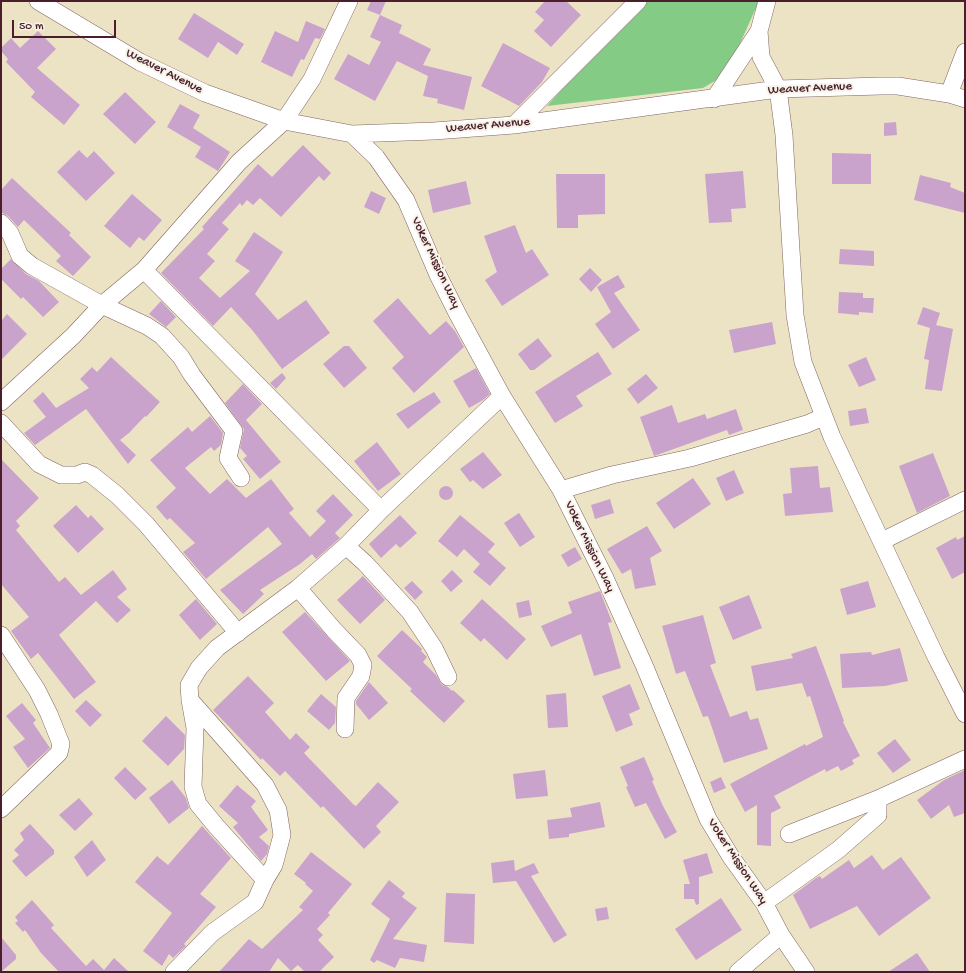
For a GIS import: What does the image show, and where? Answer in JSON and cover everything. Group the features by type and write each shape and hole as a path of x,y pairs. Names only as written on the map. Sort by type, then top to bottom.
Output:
{"street":[{"name":"Weaver Avenue","path":"38,1 140,62 205,93 284,121 352,134 434,131 514,125 778,89 898,86 949,94 965,99"},
{"path":"1,402 72,336 102,305 144,270 239,162 284,121 312,79 349,1"},
{"path":"514,125 638,1"},
{"path":"714,98 758,31 767,1"},
{"path":"758,31 761,57 778,89 784,135 795,316 803,362 823,417 936,657 965,714"},
{"path":"949,94 965,52"},
{"name":"Voker Mission Way","path":"352,134 376,157 406,200 438,275 502,396 561,490 604,576 644,665 708,819 731,858 764,903 781,936 806,972"},
{"path":"1,223 10,233 20,256 32,266 102,305 147,326 162,336 181,357 192,375 234,432 228,458 241,478"},
{"path":"144,270 381,510"},
{"path":"265,880 198,804 193,787 195,728 189,685 198,668 217,648 298,588 346,546 381,510 502,396"},
{"path":"561,490 612,475 690,458 807,424 823,417"},
{"path":"1,423 39,464 61,475 77,475 85,472 92,475 117,495 146,524 238,633"},
{"path":"882,541 965,500"},
{"path":"346,546 410,612 434,648 448,677"},
{"path":"298,588 334,630 358,655 363,665 361,676 346,698 345,729"},
{"path":"1,635 37,690 49,714 61,744 59,753 1,809"},
{"path":"174,972 212,933 255,902 274,865 282,835 278,810 264,785 190,700"},
{"path":"789,834 878,799 965,759"},
{"path":"764,903 838,850 878,815 878,799"},
{"path":"738,972 781,936"}],"green space":[{"path":"648,1 759,1 730,66 718,79 703,88 547,106 599,48"}],"building":[{"path":"371,1 386,1 380,15 367,10"},
{"path":"545,1 566,1 581,15 551,47 534,31 544,20 535,12"},
{"path":"194,13 244,44 237,55 218,42 208,58 178,39"},
{"path":"380,15 402,25 399,33 431,49 423,65 472,77 464,110 437,103 438,99 423,96 428,76 397,61 375,101 334,79 348,54 369,65 381,42 370,37"},
{"path":"306,21 325,29 320,39 315,38 304,60 301,59 292,77 261,62 275,31 298,42"},
{"path":"38,31 56,49 37,68 80,105 64,125 31,97 35,92 6,62 8,59 1,51 1,48 11,38 20,48"},
{"path":"503,43 550,68 542,82 519,106 481,86"},
{"path":"125,92 156,122 135,144 103,114"},
{"path":"180,104 200,115 193,128 230,152 218,171 195,157 201,147 167,127"},
{"path":"896,122 897,135 884,136 884,123"},
{"path":"303,145 331,173 324,181 319,176 281,217 260,198 253,205 247,200 242,206 240,203 222,223 229,229 207,254 215,261 199,278 220,298 250,271 235,261 254,232 283,252 255,294 278,320 306,300 330,333 282,369 253,331 231,307 213,326 161,273 204,229 202,227 258,164 272,177"},
{"path":"79,150 87,158 94,151 115,173 86,201 57,172"},
{"path":"832,153 871,154 871,184 832,184"},
{"path":"743,171 746,208 731,209 732,222 709,223 705,174"},
{"path":"556,174 605,174 605,214 578,215 578,228 557,228"},
{"path":"920,175 951,183 950,187 965,193 965,213 914,200"},
{"path":"12,178 71,233 69,235 91,257 73,276 56,261 61,256 24,220 18,227 8,216 1,212 1,190"},
{"path":"466,181 471,204 433,213 428,190"},
{"path":"371,191 386,198 379,214 364,207"},
{"path":"132,194 162,220 144,241 139,237 130,248 104,226"},
{"path":"515,225 526,253 532,249 549,275 502,306 485,280 497,272 484,236"},
{"path":"840,249 874,251 874,266 839,264"},
{"path":"11,259 26,274 39,281 59,302 43,317 23,297 21,299 1,279 1,269"},
{"path":"590,268 602,280 591,292 579,279"},
{"path":"618,275 625,287 614,293 640,330 613,349 595,324 611,312 597,287"},
{"path":"839,292 863,293 863,298 874,298 873,313 859,312 859,315 838,313"},
{"path":"398,298 430,335 446,321 455,331 464,347 414,393 392,368 404,357 373,321"},
{"path":"161,301 176,317 166,327 149,314"},
{"path":"923,307 940,313 936,325 953,329 942,391 925,389 929,360 924,359 930,328 917,324"},
{"path":"7,314 27,334 1,360 1,321"},
{"path":"772,322 776,344 734,353 729,330"},
{"path":"538,338 552,356 534,370 530,370 518,354"},
{"path":"344,346 349,346 367,368 344,388 323,364"},
{"path":"598,352 612,374 576,396 583,406 555,423 535,392"},
{"path":"111,357 160,402 146,417 145,416 120,440 136,455 128,464 86,409 35,445 24,433 46,417 33,401 43,392 56,408 89,388 80,379 92,367 97,372"},
{"path":"866,357 876,380 859,387 848,365"},
{"path":"476,368 490,394 469,408 453,381"},
{"path":"282,373 286,378 276,389 270,383"},
{"path":"646,374 658,388 638,404 627,389"},
{"path":"243,384 262,404 246,420 281,462 260,479 243,459 247,456 240,448 244,429 225,403"},
{"path":"434,392 441,402 408,429 396,414"},
{"path":"672,405 678,423 705,414 707,419 736,409 743,430 729,435 727,430 654,456 640,417"},
{"path":"866,408 869,423 850,426 848,411"},
{"path":"210,416 223,433 221,445 214,451 211,447 185,468 210,494 227,479 246,498 271,479 294,509 289,513 310,537 326,521 316,511 333,494 353,515 335,533 340,538 339,539 316,559 312,554 300,564 260,590 264,594 243,614 220,590 282,544 268,527 206,579 183,552 195,543 170,518 167,520 156,507 176,488 150,460 188,427 192,432"},
{"path":"377,442 401,474 378,491 354,461"},
{"path":"483,452 502,475 483,489 473,480 470,482 460,469"},
{"path":"933,453 950,496 917,513 899,466"},
{"path":"1,459 39,498 16,521 20,526 16,530 59,582 65,577 81,595 113,570 127,589 117,597 131,610 117,623 96,601 59,635 96,682 74,699 38,653 31,659 11,631 29,617 1,584"},
{"path":"818,466 820,488 830,487 833,512 785,516 783,494 792,493 790,468"},
{"path":"734,470 744,493 726,501 716,478"},
{"path":"693,478 711,504 674,529 656,503"},
{"path":"446,486 451,488 453,493 451,498 446,500 441,498 439,493 441,488"},
{"path":"610,499 614,513 595,519 591,505"},
{"path":"76,505 88,518 91,515 104,529 78,553 53,526"},
{"path":"519,513 535,537 520,547 504,523"},
{"path":"400,515 417,533 400,548 396,544 381,558 369,544"},
{"path":"460,515 495,544 488,552 506,568 490,586 473,572 480,564 464,549 457,557 438,541"},
{"path":"647,526 662,551 650,558 656,585 635,589 631,569 622,574 607,549"},
{"path":"965,536 965,572 952,579 936,548 956,537 957,540"},
{"path":"575,547 582,559 568,567 561,555"},
{"path":"452,570 463,581 451,592 441,581"},
{"path":"363,576 385,600 360,624 337,600"},
{"path":"412,581 423,592 415,600 404,588"},
{"path":"868,581 876,607 847,615 840,589"},
{"path":"600,591 612,622 608,623 621,668 594,676 581,634 551,647 541,626 572,613 568,602"},
{"path":"749,595 762,628 733,640 719,607"},
{"path":"196,599 217,624 200,640 179,615"},
{"path":"482,599 526,639 507,660 484,638 481,642 460,623"},
{"path":"529,600 532,615 519,618 516,603"},
{"path":"305,612 350,661 326,681 282,632"},
{"path":"703,615 716,663 710,665 730,717 747,711 750,720 758,718 768,749 724,763 708,716 703,717 685,671 676,674 662,626"},
{"path":"402,630 422,649 421,651 427,657 423,662 436,675 442,685 448,687 452,691 453,690 465,701 444,723 410,691 412,689 377,656"},
{"path":"816,646 844,721 843,722 860,756 852,760 854,764 841,771 838,766 826,772 825,769 774,796 781,808 771,813 771,846 757,845 757,805 745,812 730,784 805,744 806,746 823,737 810,696 807,697 802,683 756,691 751,666 793,658 791,654"},
{"path":"900,648 908,681 885,686 842,688 840,654 871,652 872,655"},
{"path":"248,676 274,703 265,712 290,740 296,733 310,747 304,753 354,805 356,806 378,782 399,802 376,826 381,832 364,849 323,806 321,808 285,771 280,776 262,758 261,760 213,710"},
{"path":"369,682 388,703 369,720 356,704 356,701"},
{"path":"630,684 640,709 629,714 633,725 616,732 602,696"},
{"path":"566,693 568,727 548,728 546,695"},
{"path":"321,694 336,707 335,723 329,730 307,711"},
{"path":"86,700 102,715 90,727 75,711"},
{"path":"22,703 36,720 33,723 50,748 28,768 13,747 25,739 6,716"},
{"path":"166,716 185,735 184,749 168,766 142,741"},
{"path":"895,739 911,760 893,773 877,753"},
{"path":"644,757 654,780 652,781 663,806 677,832 665,839 646,803 635,807 626,787 628,786 620,767"},
{"path":"125,767 147,789 135,800 114,778"},
{"path":"545,770 548,796 516,799 513,774"},
{"path":"965,770 965,813 954,817 949,805 931,819 917,800 944,780"},
{"path":"721,777 726,788 714,793 710,782"},
{"path":"172,780 186,798 189,808 169,824 149,798"},
{"path":"237,785 256,801 251,807 268,830 259,837 269,846 267,854 261,861 233,827 238,823 219,806"},
{"path":"79,798 93,814 75,831 59,815"},
{"path":"600,802 605,827 569,834 569,837 549,839 547,820 572,817 570,808"},
{"path":"30,824 54,850 54,854 26,877 12,861 19,855 14,850 24,840 20,833"},
{"path":"202,826 231,858 200,894 216,907 184,944 186,946 173,958 169,954 162,966 143,951 172,913 135,882 157,856 168,865"},
{"path":"92,840 106,860 87,877 74,857"},
{"path":"311,852 352,884 328,913 330,915 317,929 323,935 318,940 334,957 319,972 305,972 298,965 291,971 278,958 269,972 219,972 249,939 262,949 303,910 299,907 313,891 305,884 306,883 294,874"},
{"path":"707,853 713,873 699,877 699,904 696,905 694,899 684,899 684,884 690,884 683,860"},
{"path":"872,855 883,870 901,857 931,898 879,936 857,906 810,929 793,895 816,878 820,876 822,879 849,860 854,868"},
{"path":"514,860 515,871 534,863 539,873 531,876 567,935 554,943 516,881 493,883 491,863"},
{"path":"389,880 405,893 402,897 417,908 393,939 427,945 424,962 400,958 395,968 377,960 374,963 370,960 390,919 371,904"},
{"path":"446,893 475,894 474,944 444,942"},
{"path":"721,898 742,930 696,960 675,929"},
{"path":"32,900 54,925 51,928 86,966 93,959 104,970 114,958 129,972 59,972 41,953 25,930 23,932 15,923 18,921 15,917"},
{"path":"607,907 609,919 597,921 595,909"},
{"path":"1,937 16,955 16,959 1,972"},
{"path":"917,953 930,972 888,972"}]}
